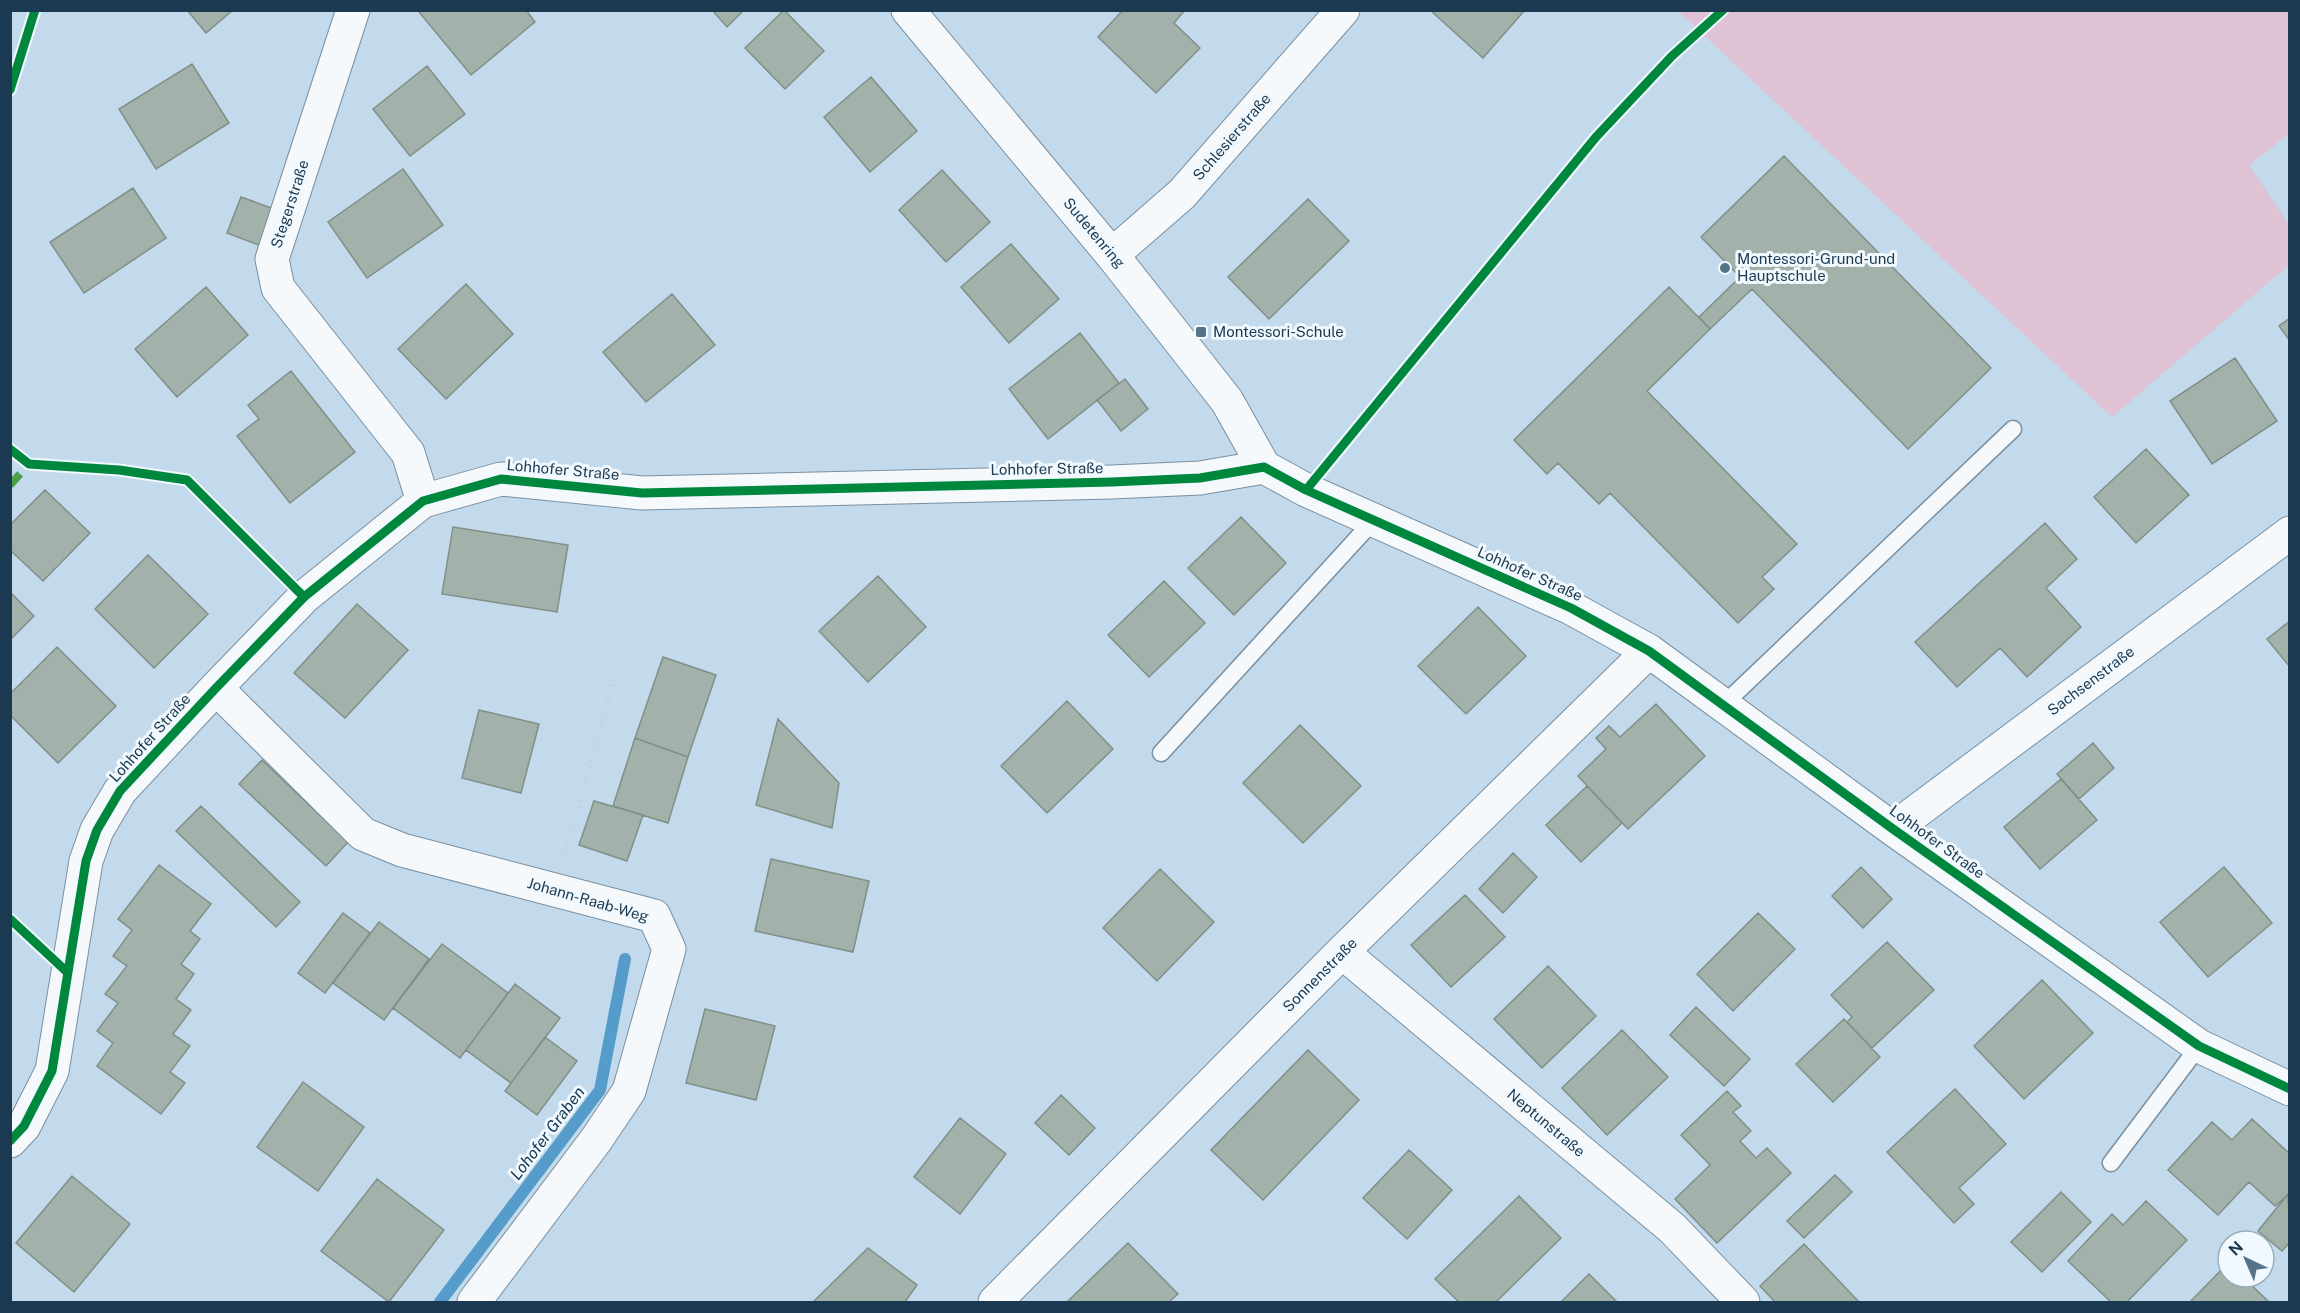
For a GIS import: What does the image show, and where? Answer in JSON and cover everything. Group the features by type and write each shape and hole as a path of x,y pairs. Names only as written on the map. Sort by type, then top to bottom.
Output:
{"street":[{"name":"Stegerstraße","path":"353,10 272,259 278,288 408,453 423,501"},
{"name":"Sudetenring","path":"908,10 1112,255 1227,401 1264,468"},
{"name":"Schlesierstraße","path":"1112,255 1182,195 1343,10"},
{"name":"Lohhofer Straße","path":"10,1142 24,1126 52,1071 86,861 97,830 120,791 304,597 423,501 501,478 642,493 1200,478 1264,468 1306,490 1571,608 1650,651 1893,829 2199,1047 2289,1089"},
{"name":"Sachsenstraße","path":"1893,829 2289,533"},
{"name":"Sonnenstraße","path":"995,1302 1342,952 1650,651"},
{"name":"Johann-Raab-Weg","path":"216,688 363,834 402,850 654,916 669,949 629,1091 597,1140 474,1302"},
{"name":"Neptunstraße","path":"1342,952 1672,1228 1743,1302"}],"lane":[{"path":"1723,705 2013,429"},
{"path":"1161,753 1374,520"},
{"path":"2111,1163 2199,1047"}],"path":[{"path":"555,890 614,680"}],"shaded area":[{"path":"1678,11 2289,11 2289,134 2249,165 2289,225 2289,265 2112,417"}],"building":[{"path":"187,10 233,10 206,33"},
{"path":"422,10 526,10 535,22 471,75 419,12"},
{"path":"712,10 744,10 727,27"},
{"path":"784,10 824,51 785,89 745,48"},
{"path":"1123,10 1185,10 1174,23 1200,48 1156,93 1098,37"},
{"path":"1430,10 1525,10 1483,58"},
{"path":"192,64 229,123 156,169 119,109"},
{"path":"427,66 465,114 410,156 373,109"},
{"path":"871,77 917,131 870,172 824,117"},
{"path":"1784,156 1991,368 1908,449 1752,289 1710,329 1699,317 1740,277 1701,237"},
{"path":"403,169 443,225 367,278 328,222"},
{"path":"942,170 990,222 946,262 899,210"},
{"path":"133,188 166,238 84,293 50,242"},
{"path":"241,197 277,210 264,247 227,233"},
{"path":"1308,199 1349,241 1269,319 1228,277"},
{"path":"1011,244 1059,299 1009,343 961,287"},
{"path":"466,284 513,334 446,399 398,349"},
{"path":"206,287 248,335 177,397 135,349"},
{"path":"1669,287 1710,329 1647,391 1797,544 1762,577 1774,589 1738,623 1610,493 1599,504 1558,463 1547,474 1514,440"},
{"path":"672,294 715,345 646,402 603,352"},
{"path":"2290,318 2290,341 2279,326"},
{"path":"1080,333 1119,383 1048,439 1009,389"},
{"path":"2235,358 2277,421 2212,464 2170,401"},
{"path":"291,371 355,452 290,503 237,436 259,419 248,405"},
{"path":"1125,379 1148,409 1121,431 1097,400"},
{"path":"2146,449 2189,495 2136,543 2094,497"},
{"path":"45,490 90,533 43,581 10,550 10,525"},
{"path":"1241,517 1286,563 1234,615 1188,568"},
{"path":"2045,523 2077,559 2046,588 2081,627 2027,677 2000,648 1957,687 1915,642"},
{"path":"453,527 568,545 557,612 442,594"},
{"path":"148,555 208,614 154,668 95,609"},
{"path":"878,576 926,627 868,682 819,631"},
{"path":"1164,581 1205,623 1149,677 1108,635"},
{"path":"10,592 34,616 10,640"},
{"path":"357,604 408,650 345,718 294,673"},
{"path":"1478,607 1526,656 1466,714 1418,666"},
{"path":"2290,621 2290,667 2267,639"},
{"path":"57,647 116,706 58,763 10,715 10,694"},
{"path":"663,657 716,675 688,757 635,738"},
{"path":"1067,701 1113,749 1047,813 1001,766"},
{"path":"1656,704 1705,756 1628,829 1578,776 1606,749 1596,738 1609,726 1620,737"},
{"path":"479,710 539,724 521,793 462,778"},
{"path":"778,719 839,783 832,828 756,805"},
{"path":"1300,725 1361,786 1303,843 1243,783"},
{"path":"635,738 688,757 668,823 613,806"},
{"path":"2093,743 2114,768 2079,799 2057,774"},
{"path":"262,760 348,842 326,866 239,784"},
{"path":"2061,779 2097,820 2040,869 2004,827"},
{"path":"1587,786 1622,823 1581,862 1546,825"},
{"path":"594,801 643,815 627,861 579,845"},
{"path":"201,806 300,902 276,927 176,831"},
{"path":"1513,853 1537,877 1503,913 1479,889"},
{"path":"771,859 869,881 853,952 755,931"},
{"path":"159,865 211,904 190,931 200,939 181,964 194,974 176,999 191,1010 173,1034 190,1046 170,1072 185,1083 161,1114 97,1066 113,1043 97,1031 118,1003 105,994 127,966 113,956 132,930 118,919"},
{"path":"1861,867 1892,899 1863,928 1832,896"},
{"path":"2224,867 2272,923 2208,977 2160,922"},
{"path":"1160,869 1214,922 1157,981 1103,928"},
{"path":"1465,895 1505,937 1451,987 1411,945"},
{"path":"343,913 370,933 325,993 298,973"},
{"path":"1758,913 1795,949 1733,1011 1697,974"},
{"path":"379,922 429,959 384,1020 333,983"},
{"path":"1887,942 1934,990 1872,1048 1847,1022 1852,1017 1831,995"},
{"path":"442,944 508,993 460,1058 393,1008"},
{"path":"1548,966 1596,1016 1542,1068 1494,1019"},
{"path":"2042,980 2093,1033 2024,1099 1974,1046"},
{"path":"515,984 560,1018 511,1083 466,1050"},
{"path":"1696,1007 1750,1059 1724,1086 1670,1035"},
{"path":"705,1009 775,1026 756,1100 686,1083"},
{"path":"1844,1019 1880,1057 1833,1102 1796,1064"},
{"path":"1622,1030 1668,1077 1607,1135 1562,1088"},
{"path":"545,1037 577,1061 537,1115 505,1091"},
{"path":"1308,1050 1359,1100 1263,1200 1211,1150"},
{"path":"303,1082 364,1127 318,1191 257,1147"},
{"path":"1955,1089 2006,1144 1959,1188 1974,1204 1954,1223 1887,1152"},
{"path":"1727,1091 1741,1106 1733,1112 1751,1131 1740,1141 1756,1158 1767,1148 1791,1173 1717,1243 1675,1199 1710,1165 1681,1135"},
{"path":"1061,1095 1095,1128 1069,1155 1035,1123"},
{"path":"960,1118 1006,1154 960,1214 914,1177"},
{"path":"2252,1119 2290,1154 2290,1193 2275,1206 2249,1182 2218,1215 2168,1170 2212,1122 2232,1140"},
{"path":"1409,1150 1452,1190 1407,1239 1363,1198"},
{"path":"1835,1175 1852,1192 1804,1238 1787,1221"},
{"path":"72,1176 130,1224 74,1292 16,1243"},
{"path":"377,1179 444,1230 389,1302 321,1251"},
{"path":"2061,1192 2091,1222 2042,1272 2011,1242"},
{"path":"2288,1194 2290,1242 2282,1251 2276,1246 2276,1229 2260,1229"},
{"path":"1519,1196 1561,1238 1496,1302 1459,1302 1435,1279"},
{"path":"2146,1201 2187,1240 2127,1302 2111,1302 2068,1261 2112,1214 2123,1225"},
{"path":"1128,1243 1178,1294 1169,1302 1067,1302"},
{"path":"1804,1244 1859,1302 1775,1302 1760,1286"},
{"path":"868,1248 917,1285 905,1302 813,1302"},
{"path":"1589,1274 1617,1302 1561,1302"},
{"path":"2216,1275 2216,1289 2255,1289 2269,1302 2190,1302"}],"waterway":[{"name":"Lohofer Graben","path":"440,1302 600,1090 625,959"}],"marked path":[{"path":"10,485 29,464"}],"cycle path":[{"path":"10,90 35,10"},
{"path":"1306,490 1596,137 1672,56 1723,10"},
{"path":"10,449 29,464 119,470 187,480 304,597"},
{"path":"10,1141 24,1126 52,1071 86,861 97,830 120,791 304,597 423,501 501,479 642,493 1112,482 1200,478 1264,467 1306,490 1571,608 1649,651 1893,829 2199,1046 2290,1089"},
{"path":"10,919 67,972"}],"place":[{"name":"Montessori-Grund-und Hauptschule","path":"1725,268"},
{"name":"Montessori-Schule","path":"1201,332"}]}
